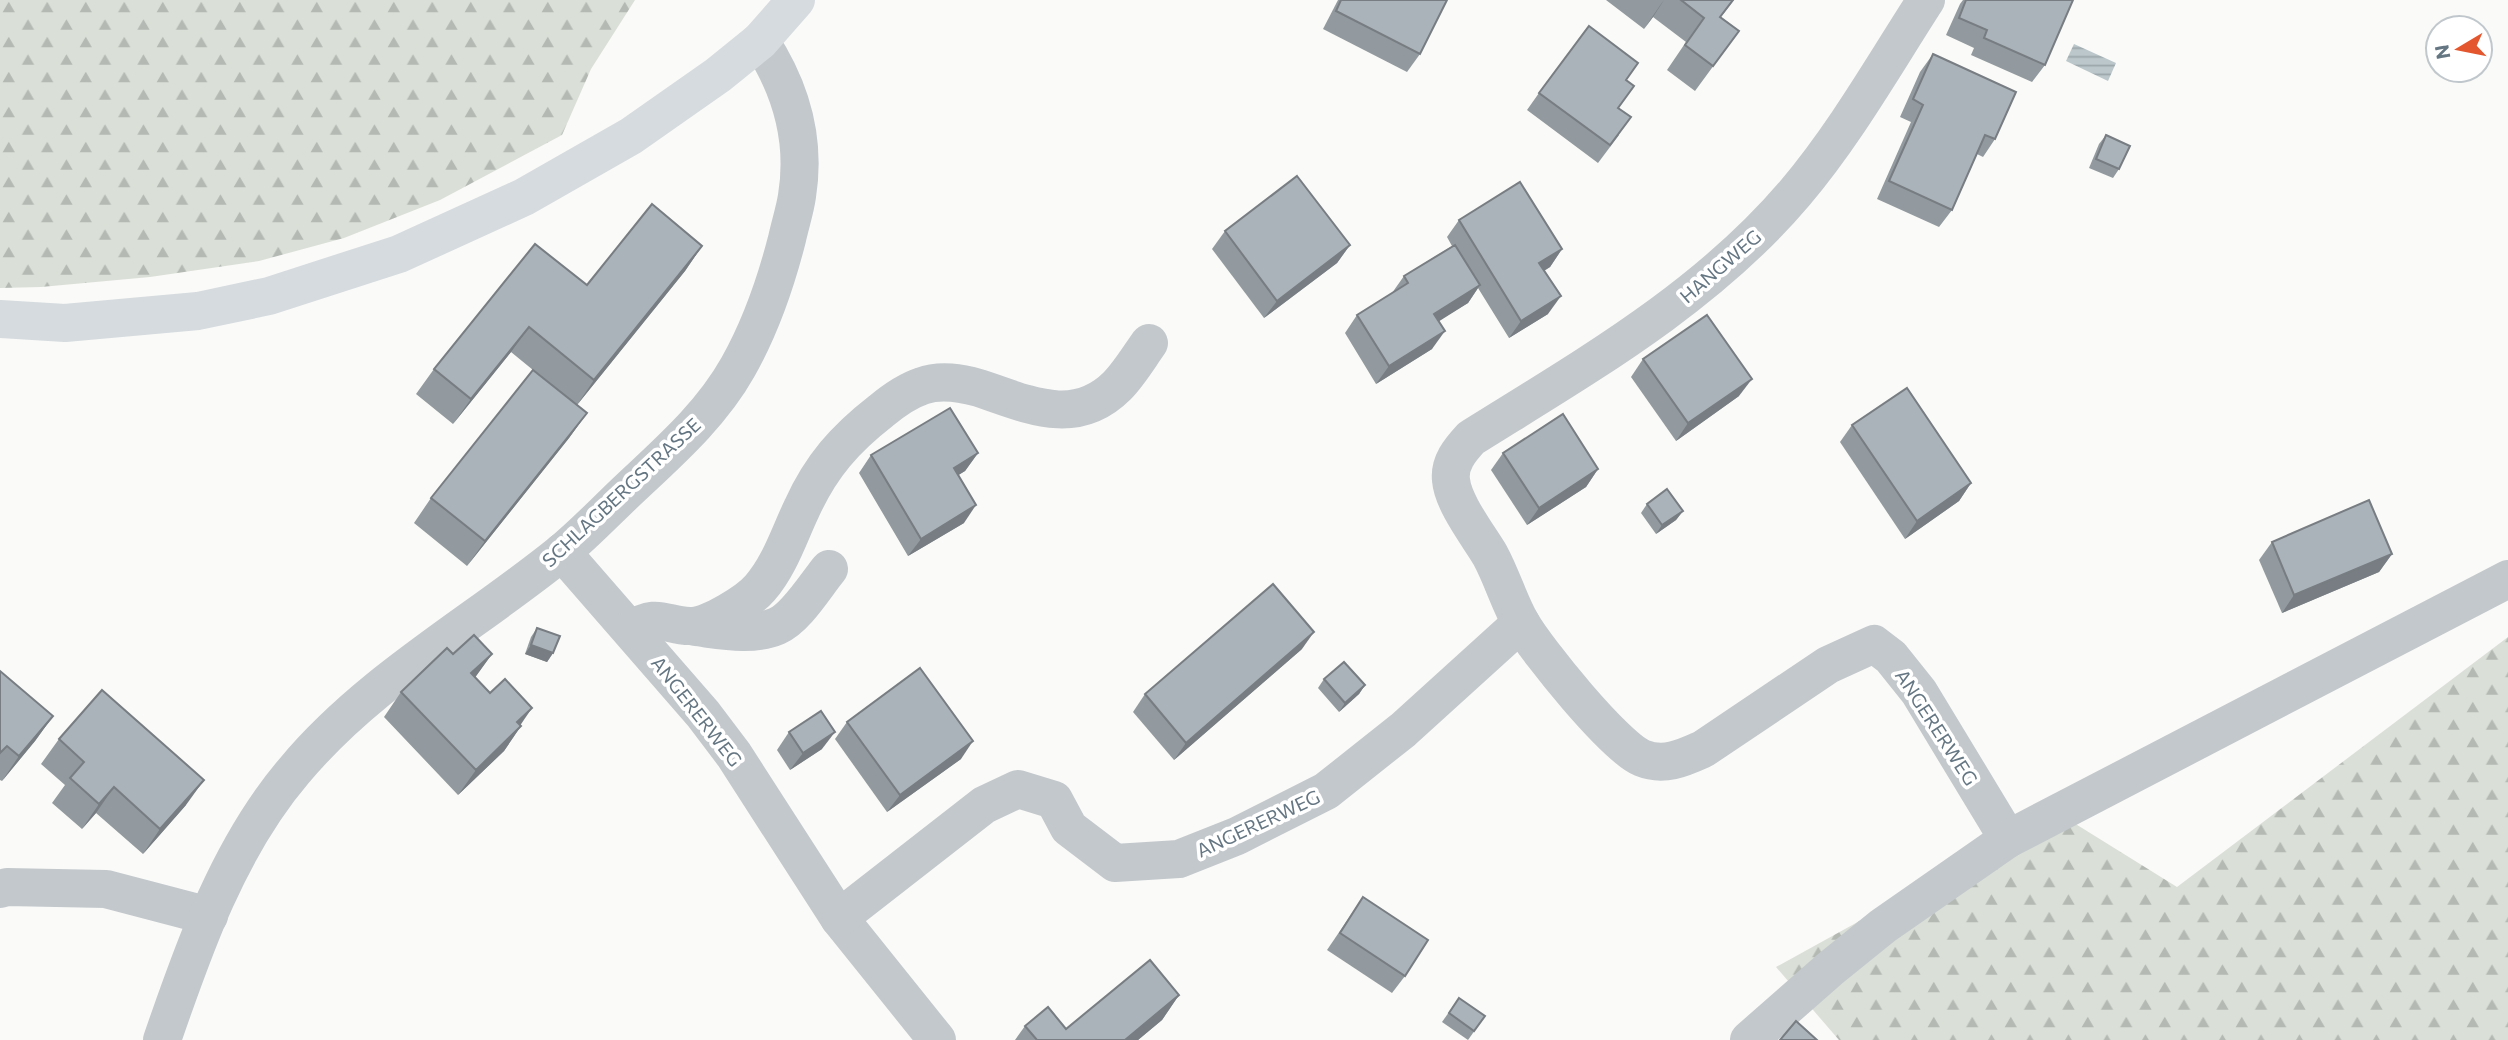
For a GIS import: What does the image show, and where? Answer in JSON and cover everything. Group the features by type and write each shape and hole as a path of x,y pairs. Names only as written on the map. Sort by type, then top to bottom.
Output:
{"main road":[{"path":"0,319 65,323 198,311 270,296 399,254 524,197 631,136 718,75 760,41 796,0"}],"street":[{"name":"HANGWEG","path":"1452,467 1459,451 1471,438 1607,353 1671,309 1755,237 1796,192 1841,132 1926,0"},
{"name":"SCHLAGBERGSTRASSE","path":"162,1040 209,916 234,863 262,812 293,771 338,724 397,675 562,552 680,442 738,368 764,310 783,255 798,195 799,157 787,89 760,41"},
{"path":"693,626 730,611 760,588 774,568 803,505 836,450 896,399 922,386 942,382 962,383 1041,408 1063,411 1084,408 1101,400 1118,385 1149,343"},
{"name":"ANGERERWEG","path":"1452,467 1451,481 1457,499 1501,577 1521,623 1545,656 1622,746 1641,758 1660,762 1680,759 1703,749 1810,676 1874,644 1891,657 1919,692 2008,839"},
{"name":"ANGERERWEG","path":"562,552 670,674 734,755 839,918 937,1040"},
{"path":"631,630 640,624 660,620 748,632 779,626 791,616 829,569"},
{"path":"1749,1040 1883,926 2008,839 2508,579"},
{"name":"ANGERERWEG","path":"839,918 984,804 1018,789 1054,800 1069,828 1115,863 1179,859 1237,836 1326,791 1403,730 1521,623"},
{"path":"0,889 106,889 209,916"}],"green space":[{"path":"0,0 635,0 591,69 562,135 440,200 344,238 259,261 150,277 0,288"},
{"path":"2508,637 2508,1040 1839,1040 1776,967 2008,839 2074,823 2177,887"}],"shaded area":[{"path":"2074,44 2116,63 2108,81 2066,61"}],"building":[{"path":"1341,0 1447,0 1420,54 1336,11"},
{"path":"1681,0 1733,0 1720,17 1739,31 1713,66 1685,45 1704,18"},
{"path":"1966,0 2073,0 2045,65 1984,38 1987,30 1959,18"},
{"path":"1589,26 1638,63 1626,80 1634,86 1618,108 1631,117 1610,145 1539,93"},
{"path":"1933,54 2016,92 1995,139 1985,135 1952,210 1889,181 1923,105 1913,99"},
{"path":"2106,135 2130,146 2119,169 2096,159"},
{"path":"1297,176 1350,245 1277,301 1225,231"},
{"path":"1520,182 1562,249 1539,263 1561,296 1521,321 1459,220"},
{"path":"652,204 702,246 594,380 529,327 471,399 434,369 535,244 587,285"},
{"path":"1455,245 1480,285 1434,314 1445,331 1389,366 1357,315 1408,283 1404,276"},
{"path":"1707,315 1752,379 1688,423 1643,359"},
{"path":"533,370 587,413 485,541 431,498"},
{"path":"1907,388 1971,483 1917,521 1852,425"},
{"path":"950,408 978,453 954,468 976,505 921,539 871,455"},
{"path":"1563,414 1598,469 1539,508 1503,453"},
{"path":"1667,489 1683,511 1662,525 1647,504"},
{"path":"2369,500 2392,554 2294,595 2272,542"},
{"path":"1273,584 1314,632 1186,743 1145,694"},
{"path":"537,628 560,636 553,653 531,645"},
{"path":"474,635 492,654 471,673 490,693 505,679 532,708 517,722 521,726 476,770 401,692 447,648 453,654"},
{"path":"1344,662 1365,685 1345,703 1324,679"},
{"path":"920,668 973,741 900,795 847,722"},
{"path":"0,671 53,716 19,756 7,746 0,753"},
{"path":"102,690 204,780 160,829 114,787 99,804 70,778 84,762 59,739"},
{"path":"821,711 835,732 803,753 789,732"},
{"path":"1363,897 1428,940 1405,976 1340,933"},
{"path":"1150,960 1179,995 1125,1040 1037,1040 1025,1026 1048,1007 1066,1029"},
{"path":"1459,998 1485,1016 1474,1031 1449,1013"},
{"path":"1796,1021 1817,1040 1780,1040"}]}
